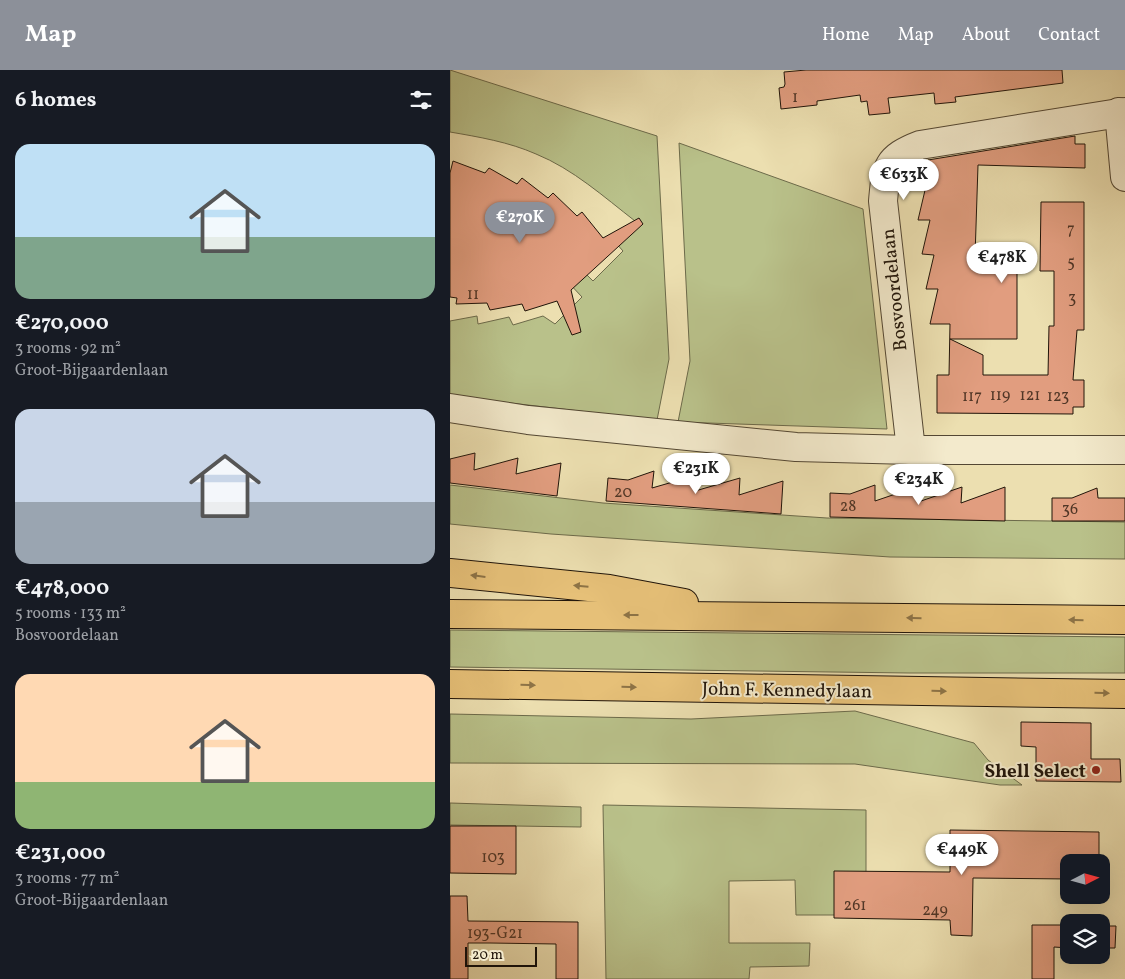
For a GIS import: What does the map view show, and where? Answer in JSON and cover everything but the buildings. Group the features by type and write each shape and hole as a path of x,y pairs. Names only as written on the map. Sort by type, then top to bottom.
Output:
{"main road":[{"path":"450,573 608,589 750,616"},
{"path":"450,614 1125,620"},
{"name":"John F. Kennedylaan","path":"450,684 1125,694"},
{"path":"450,688 480,684"}],"street":[{"path":"1122,112 1125,177"},
{"name":"Bosvoordelaan","path":"911,450 883,201 886,172 900,153 920,145 1122,112"},
{"path":"450,408 528,420 796,447 911,450 1125,450"}],"green space":[{"path":"450,70 657,136 669,359 657,420 450,396 450,321 477,316 478,324 509,317 513,325 543,316 555,324 582,297 567,281 580,268 593,281 623,251 615,242 635,221 588,184 550,160 505,143 450,132"},
{"path":"679,143 863,209 887,429 678,422 690,361"},
{"path":"450,485 603,503 827,518 1125,522 1125,559 890,557 551,534 450,524"},
{"path":"450,630 1125,637 1125,673 909,673 450,667"},
{"path":"855,711 974,743 988,760 1022,785 1000,785 855,764 450,763 450,714 691,719"},
{"path":"450,803 581,807 581,827 450,825"},
{"path":"603,805 866,810 866,876 839,915 796,915 795,880 729,881 729,943 810,943 809,966 750,967 749,979 606,979"}],"place":[{"name":"Shell Select","path":"1096,770"}]}
